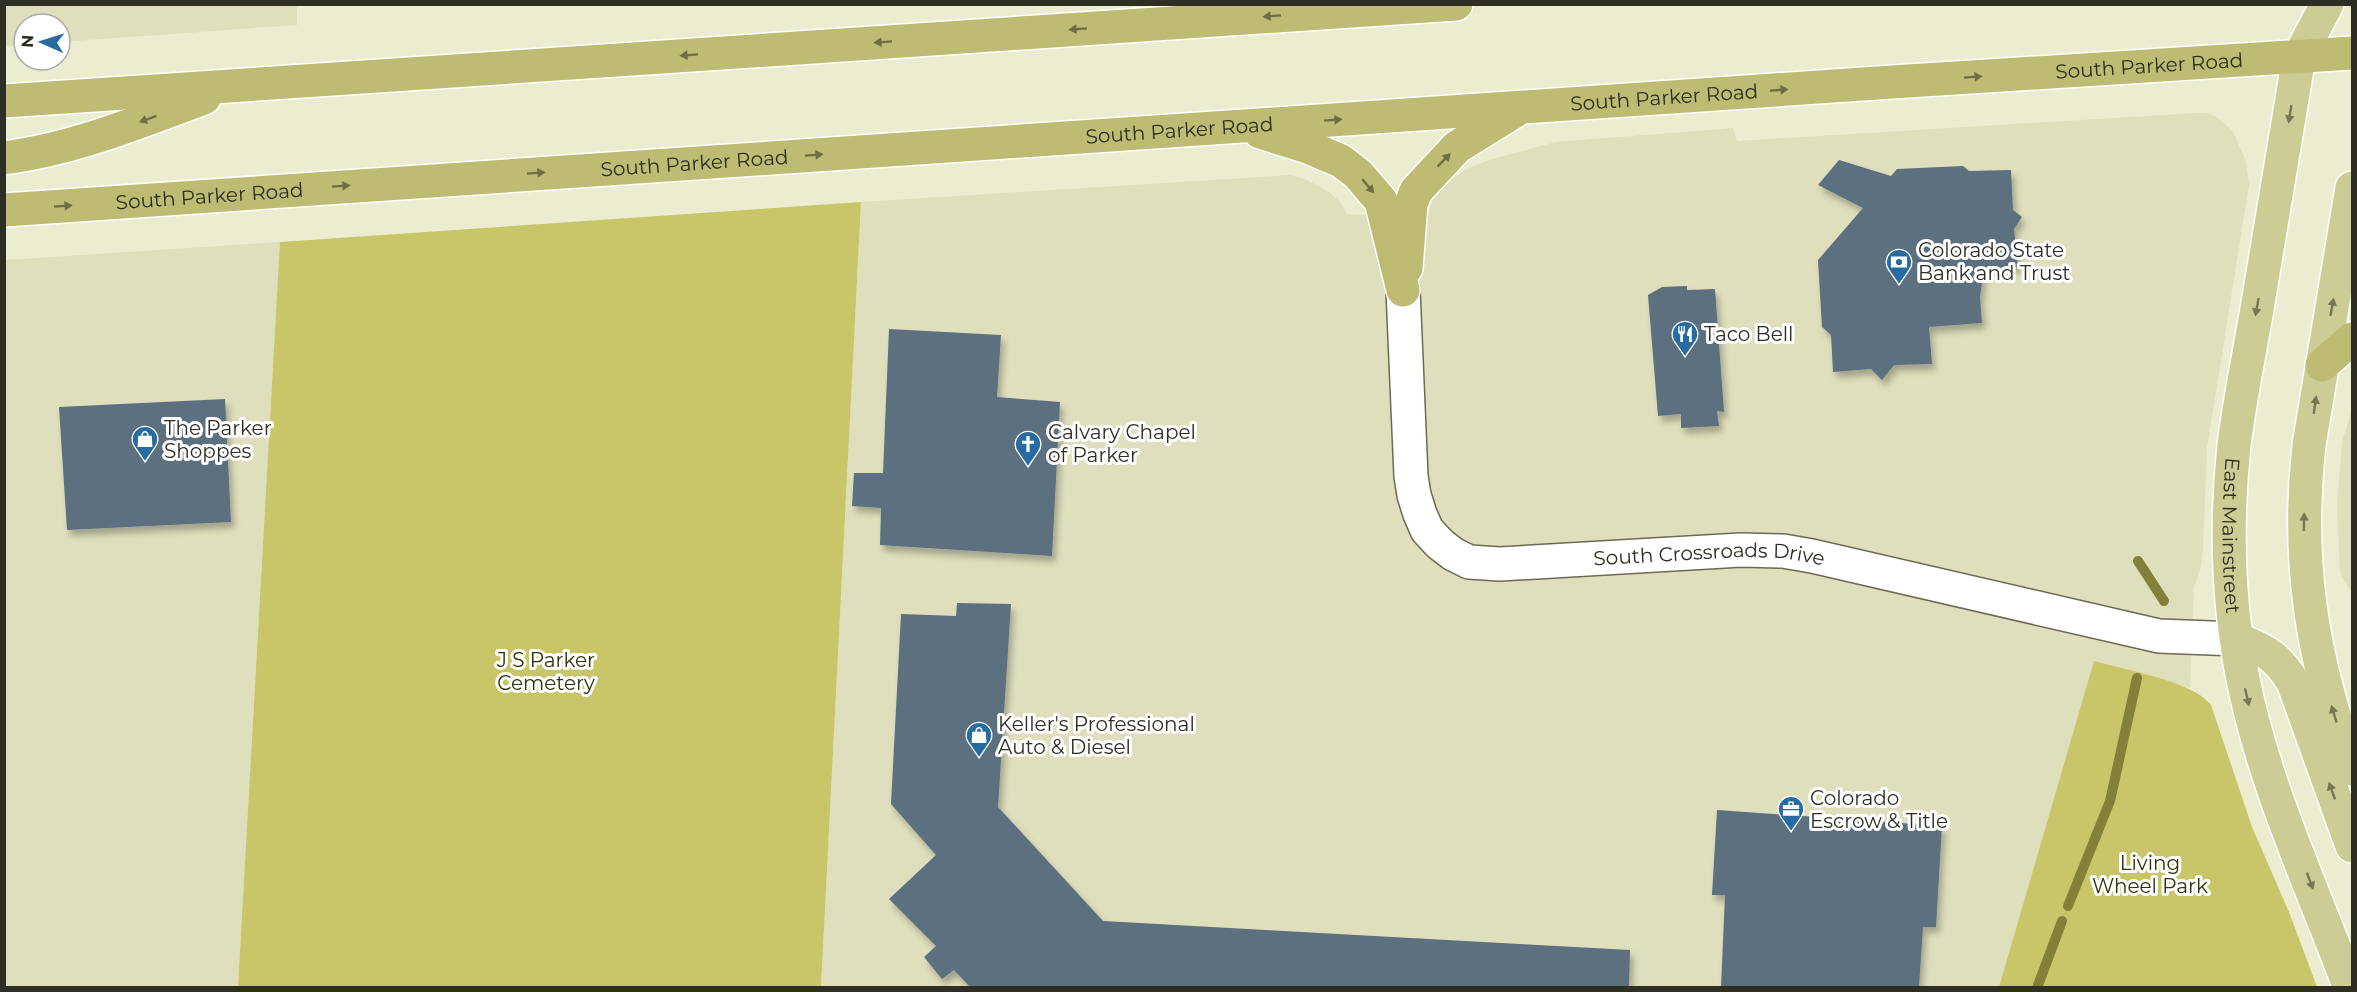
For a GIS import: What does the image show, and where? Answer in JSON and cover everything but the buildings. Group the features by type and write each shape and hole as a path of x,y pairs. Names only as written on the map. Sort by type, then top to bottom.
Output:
{"highway":[{"path":"4,101 1456,4"},
{"name":"South Parker Road","path":"4,210 2352,53"},
{"path":"4,158 91,139 243,85"},
{"path":"1403,290 1410,237 1411,204 1416,191 1457,147 1520,108"},
{"path":"1241,126 1308,147 1341,161 1358,174 1381,201 1403,290"},
{"path":"2322,365 2352,339"}],"main road":[{"name":"East Mainstreet","path":"2327,4 2300,57 2234,446 2230,516 2237,639 2245,688 2261,751 2350,987"},
{"path":"2352,188 2305,481 2303,540 2308,600 2321,670 2352,769"},
{"path":"2237,639 2265,650 2283,665 2293,682 2352,846"}],"street":[{"name":"South Crossroads Drive","path":"1403,290 1414,495 1427,530 1453,554 1469,562 1500,564 1741,550 1783,551 2160,636 2237,639"}],"shaded area":[{"path":"5,4 297,4 297,25 72,41 72,12 12,12 12,46 5,46"},
{"path":"2207,113 2218,118 2232,130 2246,161 2249,185 2207,448 2203,550 2201,567 2194,587 2190,688 2094,662 1999,987 821,988 861,202 1290,175 1305,179 1328,191 1340,202 1347,214 1426,220 1434,196 1440,188 1465,170 1489,160 1556,142 1733,128 1737,141"},
{"path":"280,242 238,987 5,988 5,260"},
{"path":"2352,409 2352,593 2340,573 2337,506 2342,442"}],"green space":[{"name":"J S Parker Cemetery","path":"861,202 821,987 238,987 280,242"},
{"name":"Living Wheel Park","path":"2094,661 2174,683 2189,689 2211,705 2252,827 2289,912 2317,987 1999,987"}],"waterway":[{"path":"2138,561 2164,601"},
{"path":"2068,906 2110,801 2137,678"},
{"path":"2037,988 2062,921"}],"place":[{"name":"Colorado State Bank and Trust","path":"1899,285"},
{"name":"Taco Bell","path":"1685,357"},
{"name":"The Parker Shoppes","path":"145,462"},
{"name":"Calvary Chapel of Parker","path":"1028,467"},
{"name":"Keller's Professional Auto & Diesel","path":"979,758"},
{"name":"Colorado Escrow & Title","path":"1791,832"}]}
